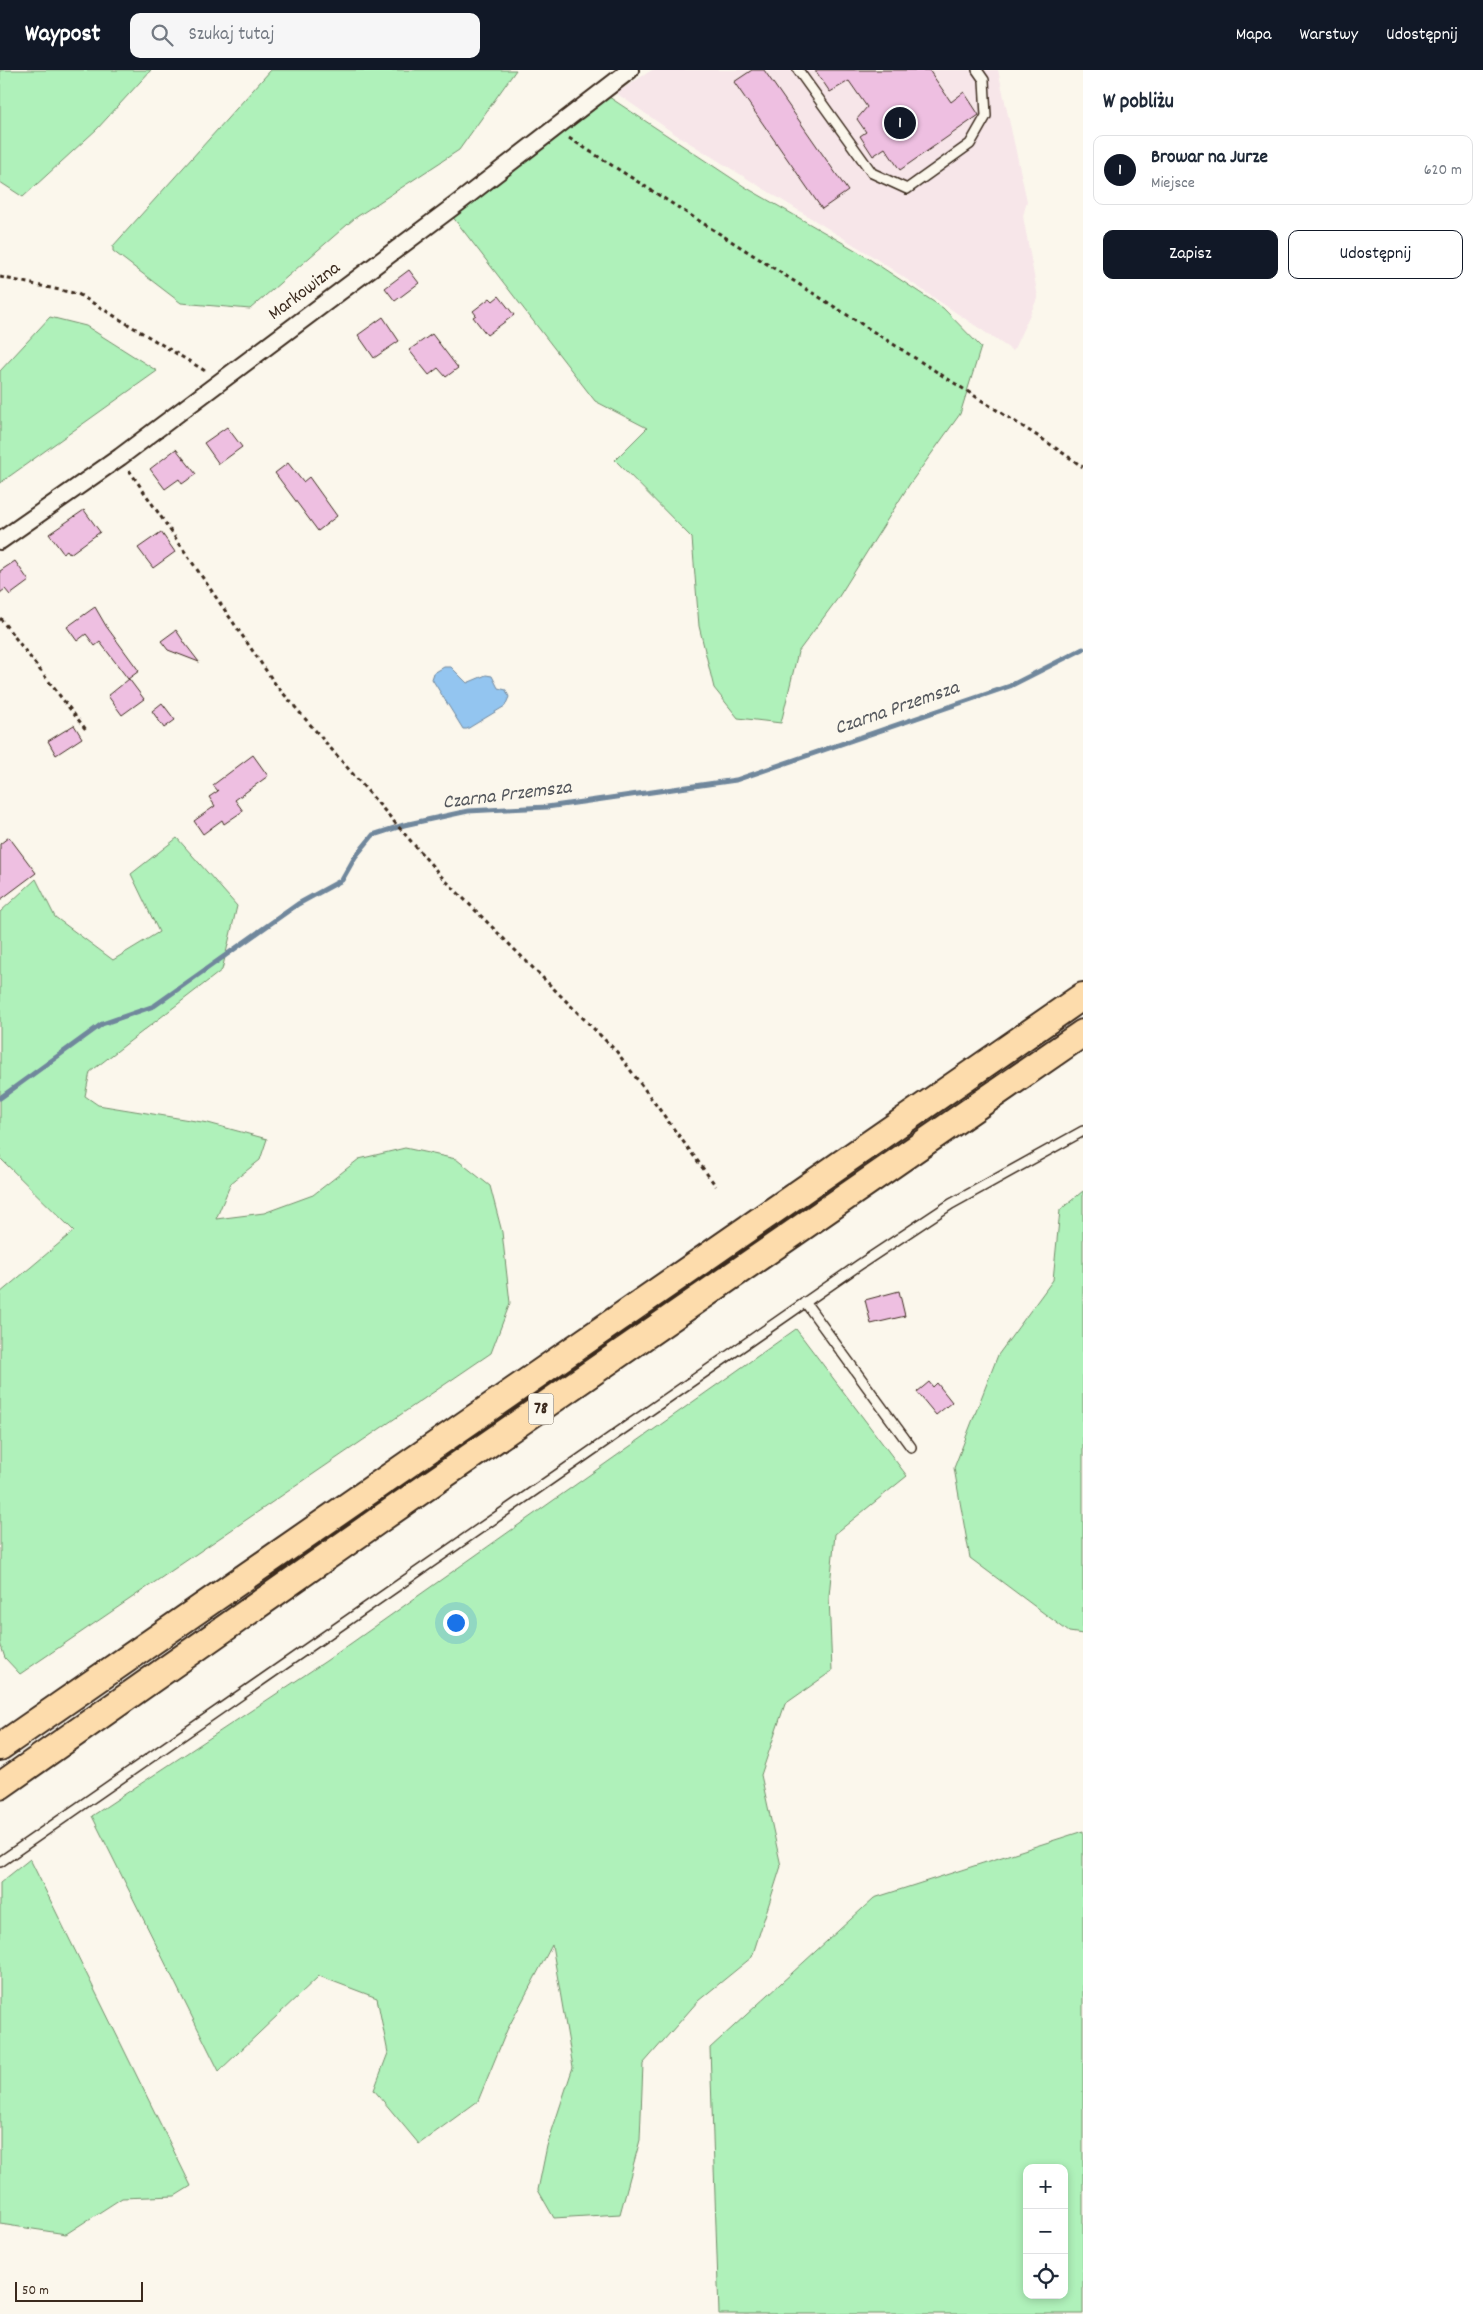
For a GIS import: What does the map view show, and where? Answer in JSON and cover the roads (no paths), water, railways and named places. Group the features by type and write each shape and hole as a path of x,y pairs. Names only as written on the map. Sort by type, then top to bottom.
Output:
{"main road":[{"name":"78","path":"0,1747 1083,996"},
{"name":"78","path":"0,1786 376,1522 1083,1033"}],"street":[{"name":"Markowizna","path":"0,541 120,457 458,203 630,70"}],"lane":[{"path":"798,70 872,173 906,189 970,144 986,116 984,80 977,70"},
{"path":"0,1862 805,1302 951,1204 1083,1131"},
{"path":"805,1302 911,1448"}],"water":[{"path":"444,667 451,667 467,683 486,675 492,676 498,688 506,690 509,697 505,706 467,729 463,729 432,679 434,673"}],"waterway":[{"name":"Czarna Przemsza","path":"0,1098 102,1024 154,1006 298,904 342,880 355,857 373,835 404,825 468,811 547,807 736,780 1010,686 1083,649"}],"place":[{"name":"Browar na Jurze","path":"900,123"}]}
